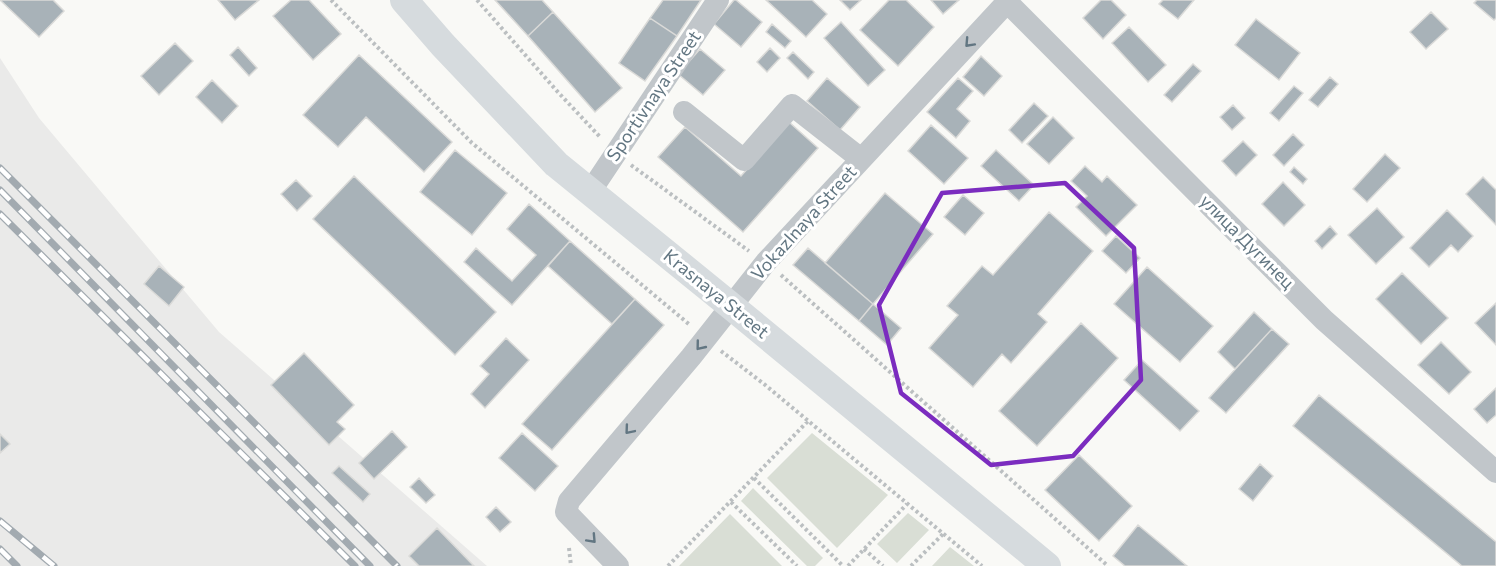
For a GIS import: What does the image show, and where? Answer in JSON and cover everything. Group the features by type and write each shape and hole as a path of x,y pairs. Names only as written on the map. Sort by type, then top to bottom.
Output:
{"main road":[{"name":"Krasnaya Street","path":"404,0 443,45 556,165 1047,566"}],"street":[{"name":"Sportivnaya Street","path":"590,192 718,0"},
{"name":"Vokazlnaya Street","path":"618,566 566,512 569,501 706,339 766,262 1008,1"},
{"name":"улица Дугинец","path":"1008,1 1324,320 1496,472"},
{"path":"684,112 744,160 792,105 861,159"}],"path":[{"path":"331,0 472,143 982,566"},
{"path":"477,0 609,147 766,262 1108,566"},
{"path":"668,566 808,421"},
{"path":"754,477 843,566"},
{"path":"730,502 797,566"},
{"path":"848,566 907,504"},
{"path":"911,566 943,534"},
{"path":"864,549 883,566"}],"highlighted area":[{"path":"1065,183 1134,248 1141,380 1073,456 991,465 901,393 879,305 942,193"}],"shaded area":[{"path":"0,58 39,118 219,332 487,566 0,566"},
{"path":"812,433 888,495 837,548 767,478"},
{"path":"753,488 823,558 815,566 807,566 741,501"},
{"path":"908,513 929,530 897,563 877,544"},
{"path":"730,514 782,566 679,566"},
{"path":"950,547 974,566 932,566"}],"building":[{"path":"0,0 53,0 64,11 39,37"},
{"path":"218,0 259,0 235,20"},
{"path":"291,0 309,0 341,34 313,60 273,16"},
{"path":"495,0 542,0 553,12 528,36"},
{"path":"663,0 701,0 677,36 650,18"},
{"path":"734,0 762,22 741,47 714,24"},
{"path":"766,0 812,0 827,14 806,37"},
{"path":"840,0 861,0 850,10"},
{"path":"889,0 906,0 934,27 898,66 860,30"},
{"path":"931,0 959,0 943,14"},
{"path":"1101,0 1111,0 1126,15 1103,39 1083,18"},
{"path":"1163,0 1194,0 1178,19 1159,4"},
{"path":"1477,0 1496,0 1494,20 1474,3"},
{"path":"553,12 622,88 595,112 528,36"},
{"path":"1431,12 1448,29 1426,49 1410,32"},
{"path":"650,18 677,36 645,81 619,63"},
{"path":"1256,19 1300,53 1279,80 1235,45"},
{"path":"841,22 885,70 868,86 824,38"},
{"path":"772,24 791,41 785,48 766,32"},
{"path":"1129,27 1166,65 1148,82 1112,43"},
{"path":"175,43 193,61 159,95 141,76"},
{"path":"238,47 257,68 249,76 230,55"},
{"path":"770,48 780,58 767,72 757,62"},
{"path":"700,49 725,70 703,95 678,74"},
{"path":"793,52 814,72 808,79 787,58"},
{"path":"359,55 452,142 424,172 366,117 338,147 303,115"},
{"path":"981,56 1002,76 984,96 963,77"},
{"path":"1193,64 1201,71 1172,102 1164,95"},
{"path":"1330,77 1338,84 1318,107 1309,100"},
{"path":"827,78 860,107 840,130 807,101"},
{"path":"958,78 973,91 957,109 970,121 956,138 927,112"},
{"path":"212,80 238,106 222,123 196,97"},
{"path":"1294,86 1303,93 1279,121 1270,113"},
{"path":"1034,103 1048,116 1022,143 1009,130"},
{"path":"1233,105 1245,118 1232,130 1220,117"},
{"path":"1053,117 1074,138 1049,164 1027,144"},
{"path":"789,122 818,148 743,232 658,157 685,127 741,176"},
{"path":"931,125 968,158 944,184 908,151"},
{"path":"1293,134 1304,145 1284,166 1273,155"},
{"path":"1243,141 1257,155 1236,176 1222,161"},
{"path":"455,150 507,193 472,235 420,192"},
{"path":"996,150 1034,185 1019,201 981,166"},
{"path":"1385,154 1400,168 1367,202 1353,189"},
{"path":"1085,166 1102,182 1107,176 1137,205 1106,236 1076,207 1087,196 1071,181"},
{"path":"1294,167 1307,179 1303,184 1290,172"},
{"path":"354,176 496,312 455,355 313,219"},
{"path":"1483,177 1496,190 1496,225 1466,194"},
{"path":"296,180 312,196 297,211 281,194"},
{"path":"1283,182 1305,205 1284,226 1262,204"},
{"path":"885,193 933,234 873,304 825,263"},
{"path":"963,195 984,213 965,235 944,217"},
{"path":"529,204 570,241 512,305 464,262 476,248 512,281 536,255 507,229"},
{"path":"1377,208 1404,237 1376,264 1348,235"},
{"path":"1447,210 1473,236 1458,252 1451,245 1429,267 1410,248"},
{"path":"1049,212 1093,251 1038,314 1047,322 1011,363 1002,354 973,387 929,348 958,315 947,306 982,266 993,275"},
{"path":"1330,226 1337,234 1322,249 1315,241"},
{"path":"1116,236 1140,258 1126,273 1102,251"},
{"path":"570,241 635,299 612,324 548,266"},
{"path":"808,248 873,304 859,321 793,265"},
{"path":"159,266 184,287 169,306 144,284"},
{"path":"1147,267 1213,326 1180,362 1114,304"},
{"path":"1402,273 1448,318 1421,344 1376,299"},
{"path":"635,299 664,325 552,450 522,424"},
{"path":"1496,303 1496,345 1475,323"},
{"path":"873,304 901,328 887,345 859,321"},
{"path":"1254,312 1272,329 1235,369 1218,352"},
{"path":"1081,323 1118,358 1037,446 999,411"},
{"path":"1272,329 1289,344 1226,413 1209,398"},
{"path":"506,338 529,360 485,408 471,394 489,374 480,366"},
{"path":"1441,342 1471,372 1449,394 1418,365"},
{"path":"304,353 354,405 337,422 345,429 329,445 271,385"},
{"path":"1142,360 1199,411 1180,431 1124,380"},
{"path":"1496,388 1496,415 1487,423 1474,409"},
{"path":"1319,395 1496,542 1496,566 1462,566 1293,426"},
{"path":"392,431 407,447 374,479 359,463"},
{"path":"522,433 558,466 535,491 499,458"},
{"path":"0,434 10,444 0,453"},
{"path":"1079,455 1132,506 1099,541 1045,490"},
{"path":"1260,464 1273,476 1253,501 1239,489"},
{"path":"339,466 370,494 363,502 332,473"},
{"path":"419,478 435,495 426,503 410,487"},
{"path":"496,507 511,522 500,532 486,517"},
{"path":"1138,525 1187,566 1125,566 1113,556"},
{"path":"437,528 474,566 419,566 409,556"}],"railway":[{"path":"0,168 397,566"},
{"path":"0,190 370,566"},
{"path":"0,214 355,566"},
{"path":"0,521 54,566"},
{"path":"0,549 17,566"}]}
